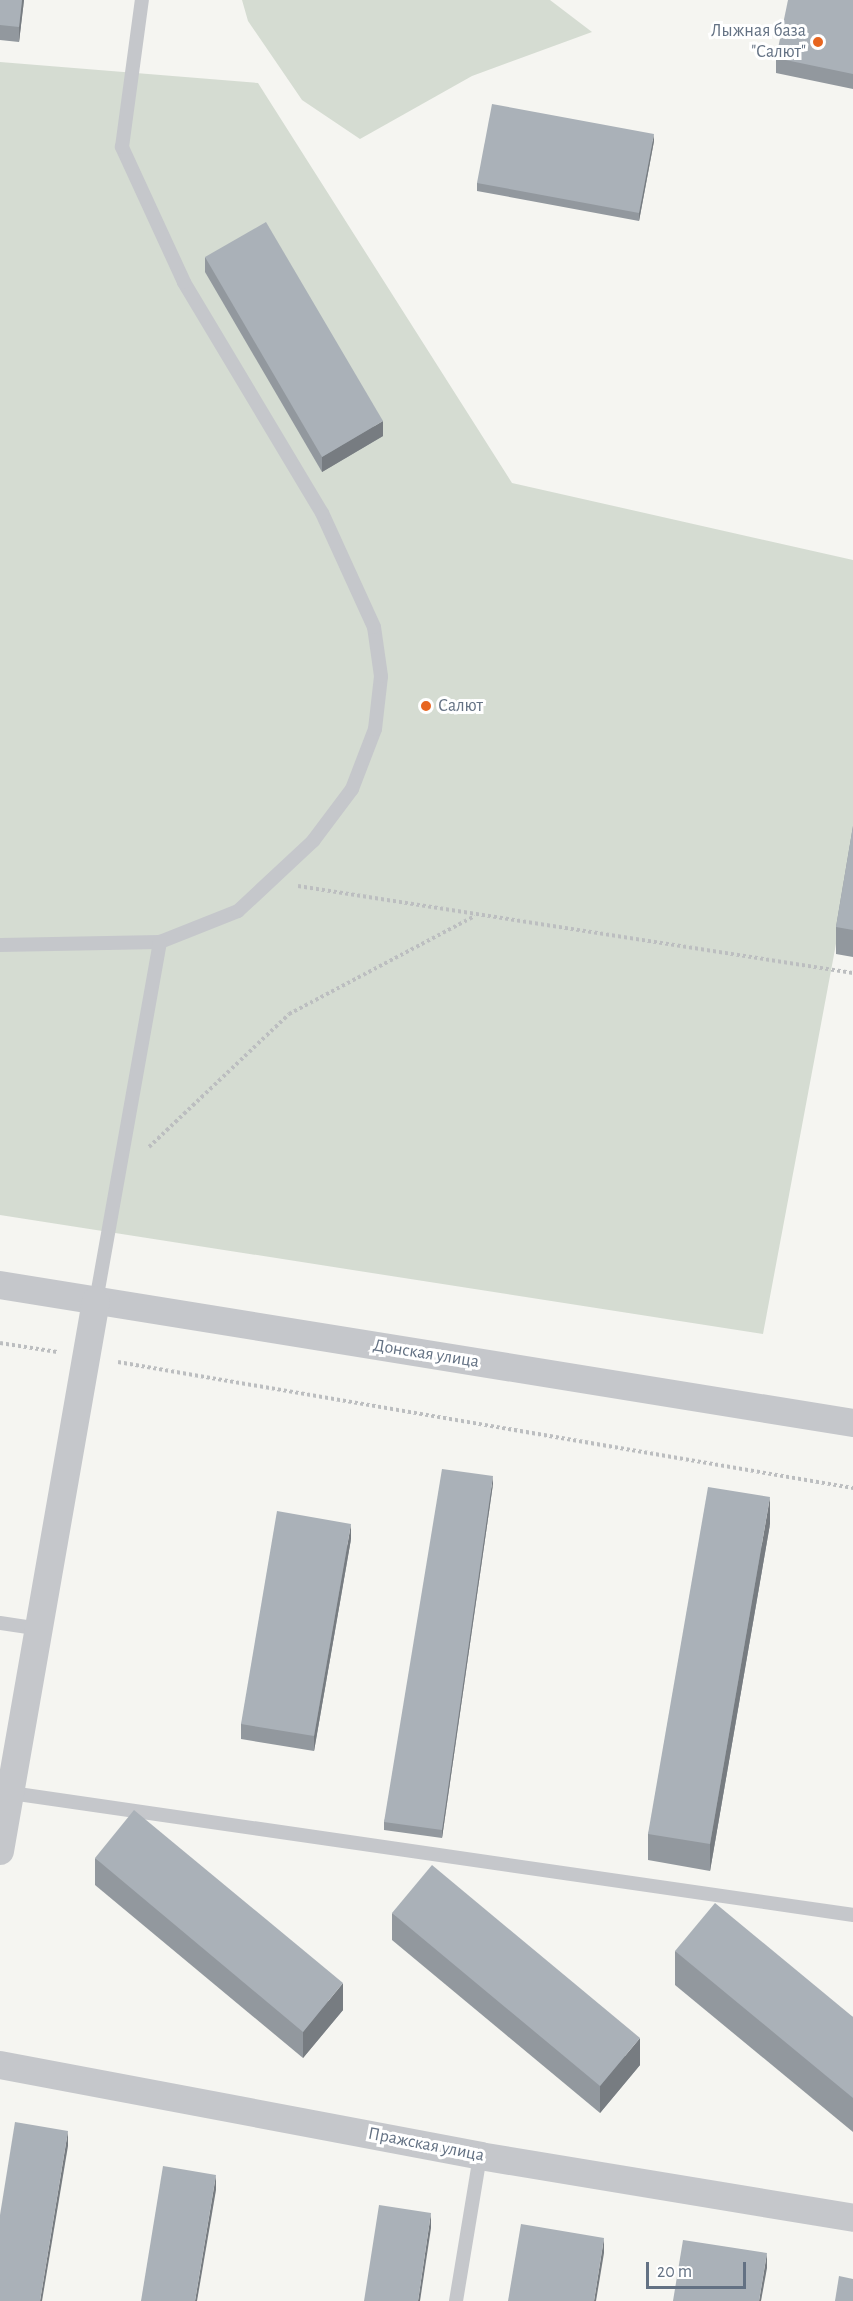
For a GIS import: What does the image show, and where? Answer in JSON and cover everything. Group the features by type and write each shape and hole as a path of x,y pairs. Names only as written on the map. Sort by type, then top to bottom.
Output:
{"street":[{"name":"Донская улица","path":"0,1285 853,1423"},
{"path":"0,1851 89,1357 96,1301"},
{"name":"Пражская улица","path":"0,2065 480,2156 853,2218"}],"lane":[{"path":"0,945 160,942 238,911 274,882 352,789 375,729 381,676 374,627 322,513 184,282 122,147 142,0"},
{"path":"96,1301 121,1174 160,942"},
{"path":"0,1623 40,1629"},
{"path":"11,1793 853,1915"},
{"path":"456,2301 480,2156"}],"path":[{"path":"274,882 853,974"},
{"path":"121,1174 289,1014 477,915"},
{"path":"0,1343 853,1488"}],"shaded area":[{"path":"242,0 550,0 592,32 472,76 360,139 302,100 248,21"},
{"name":"Салют","path":"0,62 258,83 512,483 853,560 853,853 763,1334 0,1215"}],"building":[{"path":"0,0 22,0 19,27 0,25"},
{"name":"Лыжная база \"Салют\"","path":"788,0 853,0 853,74 776,58"},
{"path":"492,104 654,134 639,213 477,183"},
{"path":"266,222 383,421 322,457 205,257"},
{"path":"853,826 853,930 836,927"},
{"path":"442,1469 493,1476 442,1830 384,1822"},
{"path":"708,1487 770,1497 710,1844 648,1834"},
{"path":"277,1511 351,1524 314,1736 241,1724"},
{"path":"134,1810 343,1983 303,2032 95,1858"},
{"path":"432,1865 640,2038 600,2086 392,1913"},
{"path":"715,1903 853,2017 853,2098 675,1951"},
{"path":"15,2122 68,2131 40,2301 0,2301 0,2215"},
{"path":"163,2166 216,2175 195,2301 141,2301"},
{"path":"379,2205 431,2213 418,2301 364,2301"},
{"path":"521,2224 604,2238 594,2301 508,2301"},
{"path":"683,2240 767,2253 759,2301 673,2301"},
{"path":"839,2276 853,2279 853,2301 835,2301"}],"place":[{"name":"Лыжная база \"Салют\"","path":"818,42"},
{"name":"Салют","path":"426,706"}]}
